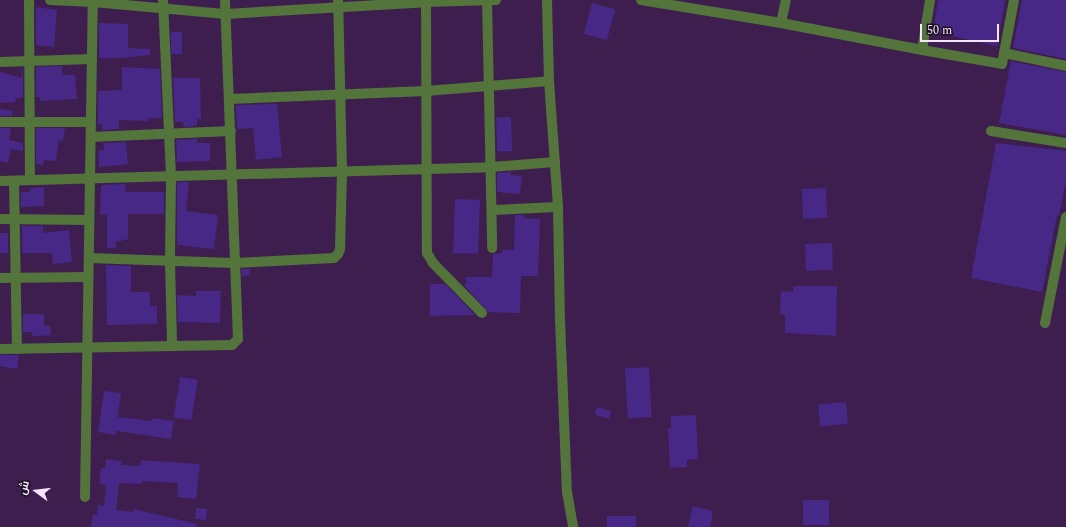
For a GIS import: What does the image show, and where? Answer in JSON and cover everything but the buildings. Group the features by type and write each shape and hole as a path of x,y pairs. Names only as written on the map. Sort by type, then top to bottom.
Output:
{"street":[{"path":"29,0 30,180"},
{"path":"50,0 163,4 226,14 338,4 496,0"},
{"path":"0,349 87,349 172,345 232,345 236,343 239,334 234,263 231,131 225,0"},
{"path":"487,0 493,210 492,248"},
{"path":"547,0 549,81 558,207 560,320 567,492 573,527"},
{"path":"641,0 780,23 1002,64 1014,0"},
{"path":"780,23 786,0"},
{"path":"922,50 930,0"},
{"path":"85,497 93,1"},
{"path":"426,1 428,253 429,258 482,313"},
{"path":"163,4 171,177 170,261 172,345"},
{"path":"89,258 234,263 334,258 338,254 340,249 342,171 338,4"},
{"path":"1004,53 1066,66"},
{"path":"0,62 92,59"},
{"path":"229,99 426,91 549,81"},
{"path":"0,122 91,122"},
{"path":"91,137 169,135 231,131"},
{"path":"991,131 1066,143"},
{"path":"0,181 492,167 555,162"},
{"path":"14,180 17,349"},
{"path":"493,210 558,207"},
{"path":"1045,323 1066,217"},
{"path":"0,220 89,220"},
{"path":"0,278 88,277"}]}
